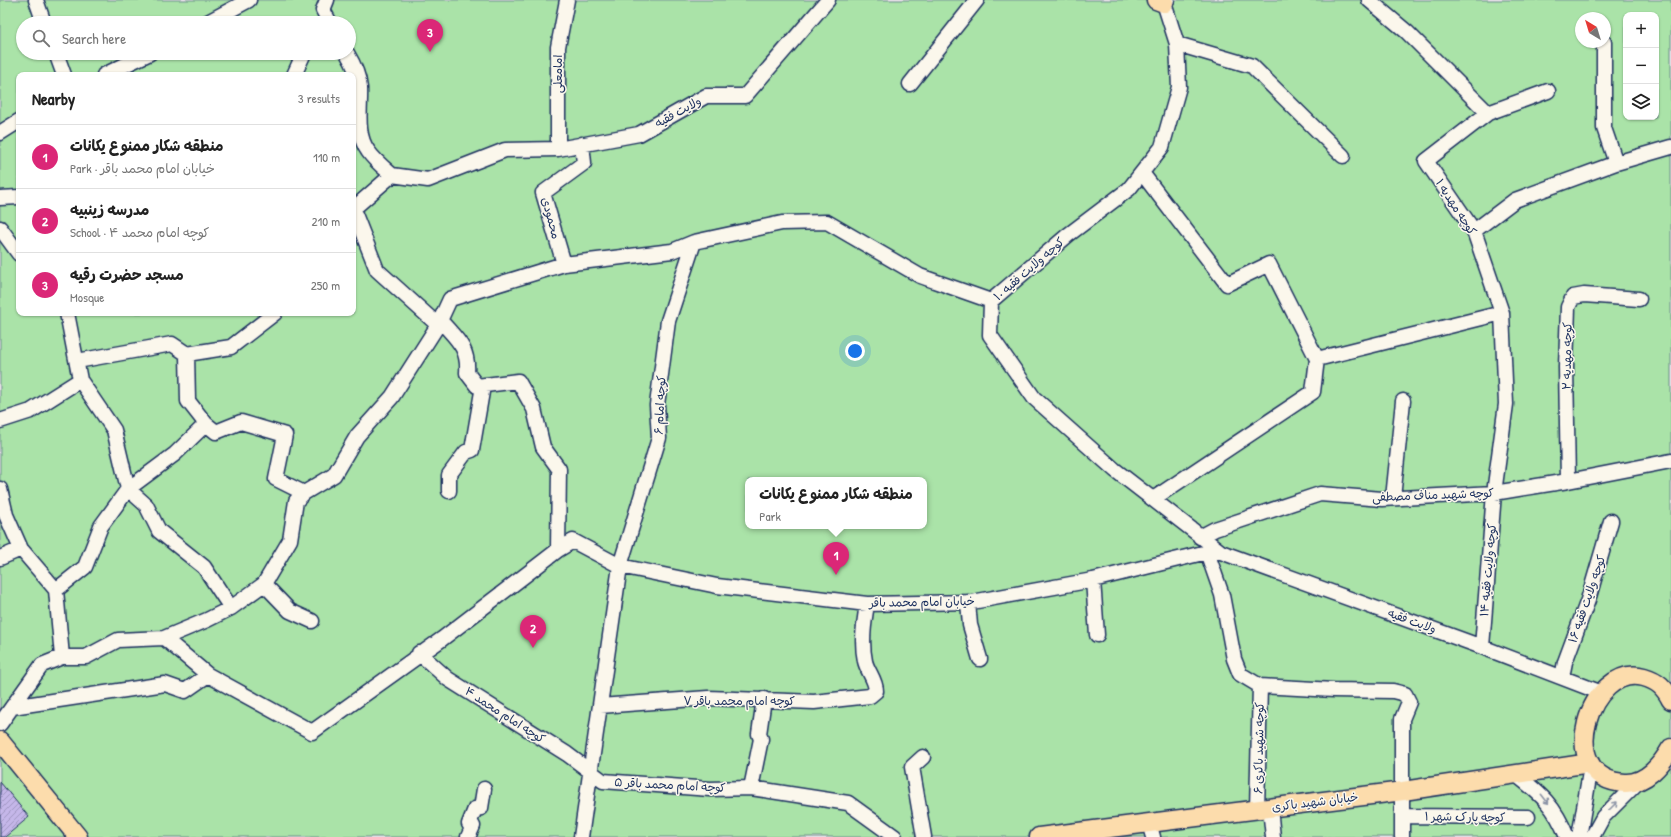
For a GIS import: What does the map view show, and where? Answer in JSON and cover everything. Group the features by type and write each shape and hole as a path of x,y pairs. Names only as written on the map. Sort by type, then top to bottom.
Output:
{"main road":[{"path":"1670,691 1654,680 1640,676 1624,678 1602,693 1589,712 1584,734 1587,756 1591,764 1601,775 1613,781 1626,783 1640,780 1663,763 1671,748"},
{"path":"0,741 78,837"},
{"name":"خیابان شهید باکری","path":"1039,837 1151,830 1264,809 1591,764"}],"street":[{"path":"36,0 42,16"},
{"path":"219,16 249,0"},
{"name":"امامعلی","path":"558,149 558,47 566,0"},
{"name":"ولایت فقیه","path":"392,175 428,180 505,150 558,149 639,134 706,96 746,96 828,0"},
{"path":"910,84 977,0"},
{"path":"1369,0 1407,32 1488,113 1548,91"},
{"name":"کوچه ولایت فقیه ۱۰","path":"1162,1 1177,44 1179,87 1162,147 1130,189 1068,235 991,301 990,335 1034,398 1115,470 1221,552"},
{"path":"1177,44 1252,66 1343,156"},
{"path":"1604,48 1604,128 1616,162"},
{"path":"59,60 63,72"},
{"path":"110,72 135,60"},
{"path":"295,72 301,60"},
{"path":"351,60 360,86 359,122 363,142 368,151 392,175 356,206"},
{"name":"کوچه مهدیه ۱","path":"1488,113 1426,161 1474,232 1502,313 1506,404 1494,493"},
{"path":"0,133 16,123"},
{"name":"محمودی","path":"564,264 543,193 584,163 582,144"},
{"path":"1474,232 1515,200 1616,162 1671,147"},
{"path":"1142,173 1227,284 1269,264 1317,359 1313,392 1153,499"},
{"path":"0,198 16,197"},
{"path":"164,638 208,675 312,732 419,653 442,639 558,550 559,469 543,447 534,409 518,381 477,386 467,373 468,360 464,348 439,322 377,270 356,217"},
{"path":"0,724 42,665 62,657 86,658 118,640 164,638 231,608 264,584 290,540 296,501 304,493 334,474 357,436 392,398 439,322 450,299 564,264 672,251 694,242 782,223 827,222 920,276 991,301"},
{"path":"0,228 16,250"},
{"name":"کوچه امام ۶","path":"581,837 592,774 620,566 658,438 657,405 668,321 694,242"},
{"name":"کوچه مهدیه ۲","path":"1568,481 1566,367 1568,307 1573,298 1584,295 1638,299"},
{"path":"1317,359 1502,313"},
{"path":"68,316 80,380 114,430 128,489 146,505 159,531 204,567 231,608"},
{"path":"77,361 172,344 187,354 231,347 270,316"},
{"path":"187,354 188,401 206,424 216,432 241,422 285,435 276,479 304,493"},
{"path":"0,421 31,411 80,380"},
{"path":"449,492 449,475 466,452 472,450 483,386"},
{"path":"1393,498 1403,401"},
{"path":"56,590 85,566 101,526 128,489 175,454 206,424"},
{"name":"کوچه شهید مناف مصطفی","path":"1200,537 1216,529 1320,494 1393,498 1494,493 1568,481 1671,461"},
{"path":"0,489 6,515 21,549 56,590 62,657"},
{"name":"کوچه ولایت فقیه ۱۴","path":"1482,647 1494,493"},
{"name":"کوچه ولایت فقیه ۱۶","path":"1562,677 1565,662 1588,600 1611,521"},
{"name":"خیابان امام محمد باقر","path":"558,550 573,541 620,566 717,586 867,604 968,602 1093,580 1207,552 1221,552"},
{"path":"0,558 21,549"},
{"path":"1207,552 1222,595 1234,659 1240,674 1260,686 1334,690 1393,691 1405,694 1409,702 1402,719 1402,837"},
{"name":"ولایت فقیه","path":"1221,552 1482,647 1602,693"},
{"path":"1093,580 1097,635"},
{"path":"264,584 290,611 312,621"},
{"path":"968,602 970,625 980,659"},
{"name":"کوچه امام محمد باقر ۷","path":"600,706 708,698 814,702 870,696 876,691 876,686 865,662 862,633 867,604"},
{"name":"کوچه امام محمد ۴","path":"419,653 448,679 567,754 592,774"},
{"path":"12,707 165,684 185,691 208,675"},
{"name":"کوچه شهید باکری ۶","path":"1260,686 1264,809 1274,837"},
{"path":"750,788 761,739 759,734 764,699"},
{"path":"923,757 912,767 924,837"},
{"path":"1579,837 1591,764"},
{"name":"کوچه امام محمد باقر ۵","path":"592,774 603,781 690,786 710,789 750,788 848,803 895,837"},
{"path":"1515,774 1541,793 1560,818 1567,837"},
{"path":"1592,837 1603,816 1640,780"},
{"path":"468,837 473,826 468,824 475,809 481,808 484,789"},
{"name":"کوچه پارک شهر ۱","path":"1402,816 1528,818"}],"green space":[{"path":"0,0 1671,0 1671,837 0,837"}],"building":[{"path":"0,782 29,817 5,837 0,837"}],"place":[{"name":"مسجد حضرت رقیه","path":"430,52"},
{"name":"منطقه شکار ممنوع یکانات","path":"836,575"},
{"name":"مدرسه زینبیه","path":"533,648"}]}
